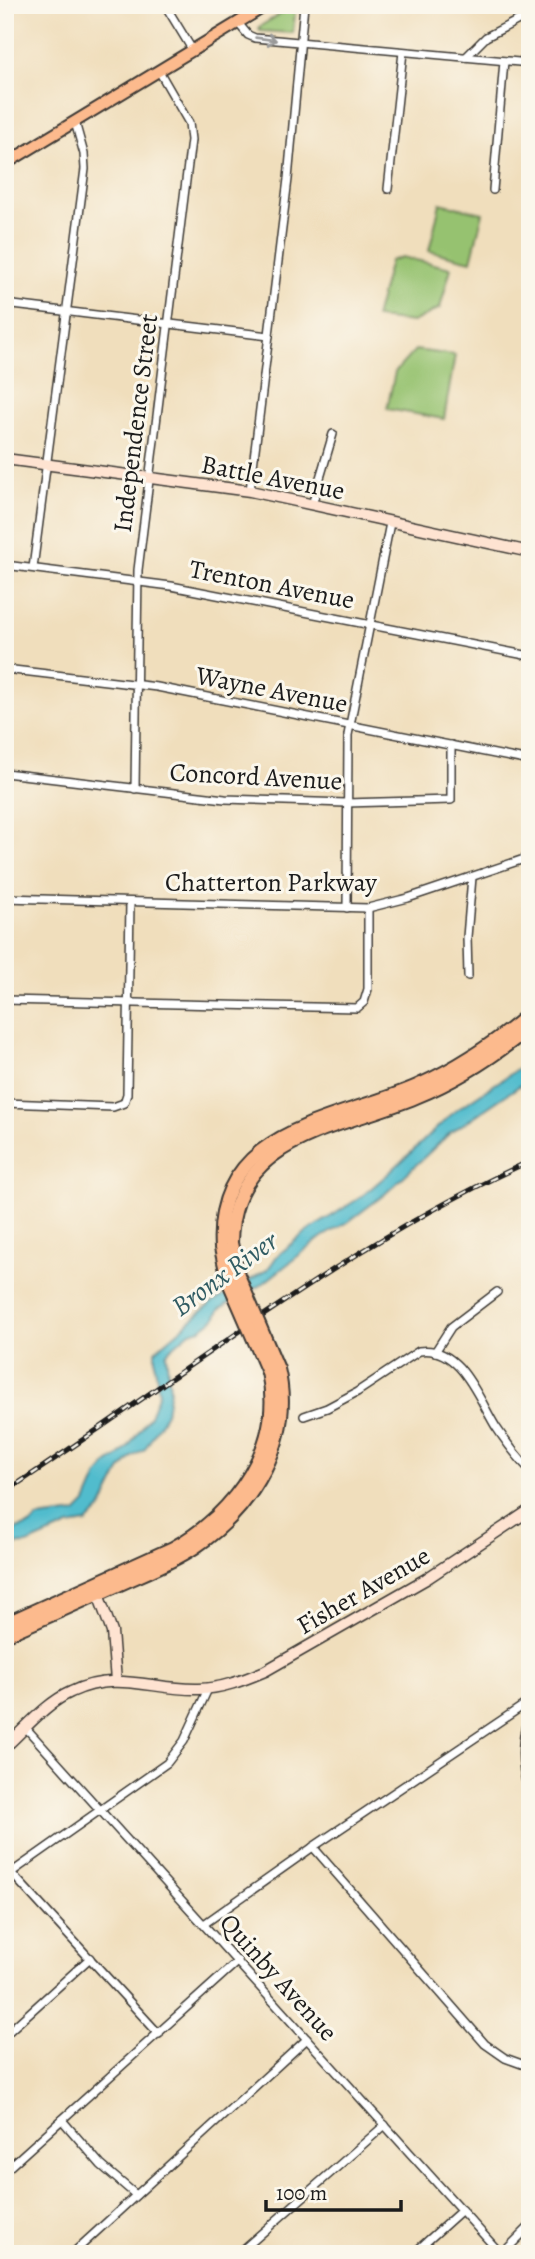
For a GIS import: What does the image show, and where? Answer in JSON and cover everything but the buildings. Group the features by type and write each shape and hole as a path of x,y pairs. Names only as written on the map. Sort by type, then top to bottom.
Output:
{"highway":[{"path":"5,1635 187,1552 219,1528 241,1505 267,1464 279,1433 283,1401 226,1246 223,1218 230,1193 246,1166 263,1148 298,1128 389,1097 446,1072 486,1048 530,1013"},
{"path":"226,1246 241,1194 258,1168 275,1152 303,1137 400,1104 444,1084 486,1061 530,1027"},
{"path":"5,1624 167,1551 194,1535 218,1515 243,1485 265,1443 272,1405 273,1370"}],"main road":[{"path":"5,164 267,5"}],"street":[{"path":"165,5 192,51"},
{"path":"250,491 287,190 304,5"},
{"path":"466,57 486,37 530,14"},
{"path":"238,23 252,37 530,63"},
{"path":"388,189 402,52"},
{"path":"492,190 504,61"},
{"name":"Independence Street","path":"135,789 137,582 191,131 185,115 159,71"},
{"path":"33,568 85,169 84,154 75,122"},
{"path":"5,304 269,336"},
{"path":"312,505 333,434"},
{"name":"Battle Avenue","path":"5,459 250,491 530,552"},
{"path":"347,908 346,803 349,726 390,523"},
{"name":"Trenton Avenue","path":"5,565 137,582 530,656"},
{"name":"Wayne Avenue","path":"5,669 136,685 530,761"},
{"name":"Concord Avenue","path":"5,773 225,799 346,803 450,800 451,745"},
{"name":"Chatterton Parkway","path":"5,898 368,908 408,898 530,857"},
{"path":"468,976 467,937 472,877"},
{"path":"5,1103 113,1107 124,1103 127,1094 130,902"},
{"path":"5,1000 358,1008 364,1003 368,989 368,908"},
{"path":"435,1352 451,1327 497,1292"},
{"path":"304,1416 327,1408 357,1392 419,1351 435,1352 452,1360 466,1376 505,1441 530,1470"},
{"name":"Fisher Avenue","path":"5,1747 64,1695 88,1686 135,1681 179,1688 208,1689 240,1681 275,1666 426,1579 530,1510"},
{"path":"98,1594 113,1632 116,1681"},
{"path":"8,1875 153,1775 173,1757 188,1733 208,1689"},
{"path":"204,1924 530,1701"},
{"path":"530,1716 523,1745 526,1779 530,1791"},
{"name":"Quinby Avenue","path":"26,1728 502,2254"},
{"path":"313,1847 485,2044 505,2058 530,2067"},
{"path":"5,1866 8,1875 90,1958 159,2034"},
{"path":"6,2034 90,1958"},
{"path":"5,2171 238,1961"},
{"path":"72,2254 307,2039"},
{"path":"62,2120 101,2165 136,2195"},
{"path":"238,2254 385,2125"},
{"path":"413,2254 462,2210"},
{"path":"502,2254 530,2226"}],"green space":[{"path":"290,8 295,13 293,33 260,31 259,27"},
{"path":"440,203 483,213 471,261 429,251"},
{"path":"402,257 451,268 440,308 413,322 375,318 390,261"},
{"path":"415,350 455,355 444,419 387,409 395,372"}],"water":[{"path":"530,1061 528,1080 450,1133 385,1194 348,1222 322,1237 260,1286 227,1304 219,1310 215,1318 201,1329 190,1332 168,1351 166,1354 170,1389 166,1413 145,1449 132,1457 120,1471 101,1509 87,1523 69,1526 27,1544 5,1545 5,1532 30,1525 38,1518 76,1513 86,1503 98,1475 128,1447 150,1416 159,1393 155,1351 209,1305 268,1269 277,1256 305,1233 361,1197 456,1110"}],"railway":[{"path":"5,1492 326,1274 460,1195 530,1161"}],"water label":[{"name":"Bronx River","path":"224,1273"}]}
